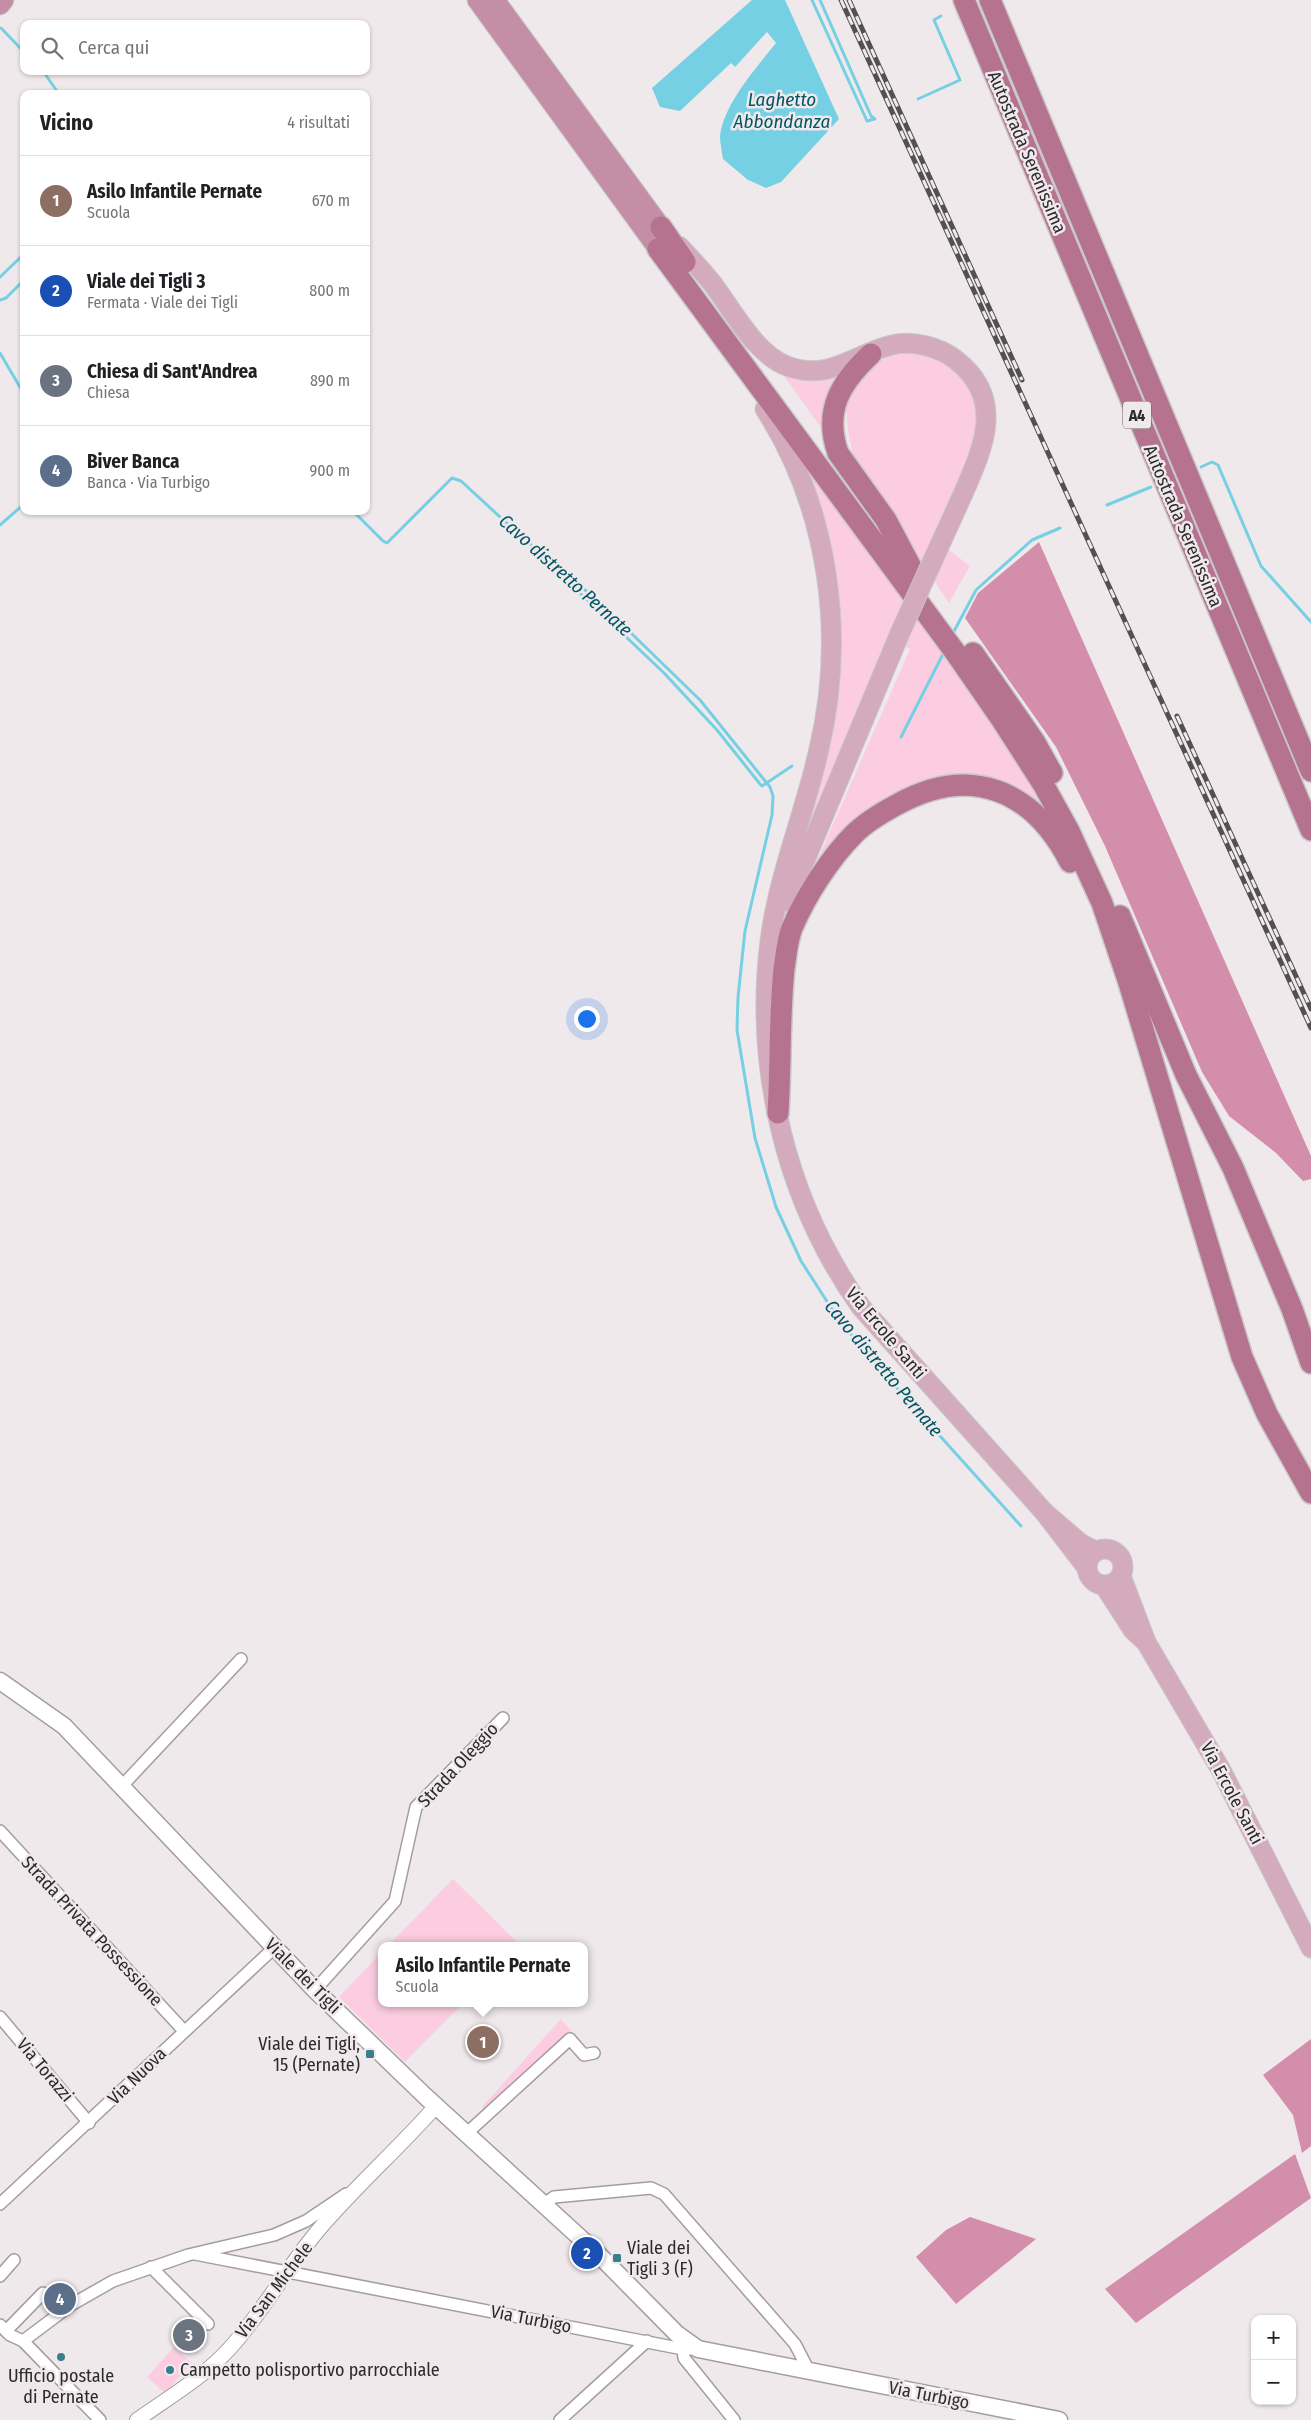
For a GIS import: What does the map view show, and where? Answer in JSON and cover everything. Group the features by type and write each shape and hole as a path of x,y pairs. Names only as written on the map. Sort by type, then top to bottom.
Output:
{"highway":[{"path":"0,5 4,0"},
{"path":"477,0 658,248 952,636 1034,741 1071,806 1098,860 1186,1075 1233,1168 1292,1309 1311,1363"},
{"path":"495,0 912,569"},
{"name":"Autostrada Serenissima","path":"964,0 1311,830"},
{"name":"Autostrada Serenissima","path":"990,0 1311,771"},
{"path":"871,354 856,368 840,391 833,416 834,442 838,453 886,520 912,569 1043,784 1069,831 1102,903 1129,984 1242,1357 1267,1414 1311,1493"},
{"path":"778,1114 781,1066 780,1005 791,930 811,889 854,834 886,810 915,795 940,786 972,784 991,787 1029,810 1047,826 1064,849 1129,984"}],"main road":[{"path":"661,227 711,280 762,350 776,361 800,370 822,371 871,354 890,345 908,343 934,348 949,354 968,372 984,403 987,425 983,448 900,633 792,893 778,948 771,1010 771,1045 778,1114"},
{"path":"658,248 685,300 762,403 781,435 796,466 816,520 828,590 832,650 828,708 819,750 770,938 765,994 766,1040 778,1114"},
{"name":"Via Ercole Santi","path":"778,1114 793,1177 805,1207 829,1259 861,1307 1045,1513 1086,1568"},
{"name":"Via Ercole Santi","path":"1045,1513 1080,1543 1095,1551"},
{"path":"1106,1548 1118,1554 1123,1567 1121,1576 1114,1583 1104,1585 1090,1578 1086,1568 1088,1558 1095,1551 1106,1548"},
{"name":"Via Ercole Santi","path":"1121,1576 1146,1642 1221,1770 1311,1948"},
{"name":"Via Ercole Santi","path":"1104,1585 1133,1630 1146,1642"},
{"name":"Viale dei Tigli","path":"0,1681 64,1726 315,1990 436,2106 627,2282 691,2349"},
{"name":"Via Turbigo","path":"691,2349 1059,2420"}],"street":[{"path":"121,1787 241,1659"},
{"name":"Strada Oleggio","path":"315,1990 395,1901 416,1807 503,1718"},
{"name":"Strada Privata Possessione","path":"0,1831 184,2031"},
{"name":"Via Nuova","path":"0,2204 89,2123 184,2031 274,1948"},
{"name":"Via Torazzi","path":"0,2017 89,2123"},
{"path":"466,2134 570,2039 584,2055 594,2053"},
{"name":"Via San Michele","path":"137,2420 190,2384 229,2349 247,2328 319,2229 436,2106"},
{"path":"196,2254 274,2235 306,2221 356,2188"},
{"path":"544,2204 554,2196 651,2188 664,2194 795,2344 809,2371"},
{"path":"306,2221 319,2229"},
{"name":"Via Turbigo","path":"22,2341 113,2280 151,2266 196,2254 286,2273 691,2349"},
{"path":"0,2276 14,2260"},
{"path":"151,2266 208,2324"},
{"path":"43,2293 3,2328 22,2341 100,2420"},
{"path":"560,2420 647,2341"},
{"path":"691,2349 684,2358 734,2420"}],"shaded area":[{"path":"915,353 930,357 956,373 972,397 977,412 976,446 932,537 970,566 949,603 855,462 847,421 848,390 853,381 883,359 895,355"},
{"path":"779,369 845,371 827,436"},
{"path":"804,462 998,732 1047,811 1003,781 964,776 919,784 805,888 910,649 889,637 809,825 831,735 832,570"},
{"path":"1039,542 1311,1156 1311,1179 1303,1181 1276,1153 1229,1116 1202,1072 1105,846 1056,747 965,618 978,593"},
{"path":"453,1879 517,1942 392,1942"},
{"path":"378,1956 378,2007 459,2007 405,2062 339,1997"},
{"path":"561,2019 571,2031 485,2109 482,2107"},
{"path":"1311,2039 1311,2146 1302,2153 1293,2115 1263,2075"},
{"path":"1295,2154 1311,2198 1136,2323 1105,2289"},
{"path":"970,2217 1036,2239 956,2304 916,2257 946,2230"},
{"name":"Campetto polisportivo parrocchiale","path":"174,2347 192,2363 165,2393 147,2377"}],"water":[{"name":"Laghetto Abbondanza","path":"752,0 785,0 839,119 781,182 766,188 748,180 723,159 720,136 734,99 776,43 767,32 735,67 731,63 680,111 660,107 652,88"}],"waterway":[{"path":"812,0 867,121 874,119"},
{"name":"Cavo distretto Pernate","path":"820,0 871,116 875,119"},
{"name":"Cavo distretto Pernate","path":"918,99 960,80 934,20 941,16"},
{"path":"1,28 20,48"},
{"path":"46,75 56,90"},
{"path":"0,277 20,258"},
{"name":"Cavo distretto Pernate","path":"0,300 6,298 20,284"},
{"path":"0,353 20,387"},
{"name":"Cavo distretto Pernate","path":"1201,467 1212,462 1218,465 1261,566 1311,622"},
{"name":"Cavo distretto Pernate","path":"357,515 387,543 452,478 461,481 524,539 597,600 700,700 770,787 773,796 772,815 745,931 738,997 737,1030 755,1138 776,1207 801,1261 837,1317 870,1358 1021,1526"},
{"name":"Cavo distretto Pernate","path":"1107,505 1151,487"},
{"path":"0,525 20,508"},
{"name":"Cavo distretto Pernate","path":"952,635 976,590 1032,540 1060,528"},
{"name":"Cavo distretto Pernate","path":"538,559 581,594 664,673 717,730 762,786 792,766"},
{"name":"Cavo distretto Pernate","path":"901,737 945,650"}],"railway":[{"path":"841,0 1311,1028"},
{"path":"849,0 1022,380"},
{"path":"1177,716 1311,1009"}],"place":[{"name":"Asilo Infantile Pernate","path":"483,2042"},
{"name":"Viale dei Tigli, 15 (Pernate)","path":"370,2054"},
{"name":"Viale dei Tigli 3","path":"587,2253"},
{"name":"Viale dei Tigli 3 (F)","path":"617,2258"},
{"name":"Biver Banca","path":"60,2299"},
{"name":"Chiesa di Sant'Andrea","path":"189,2335"},
{"name":"Ufficio postale di Pernate","path":"61,2357"},
{"name":"Campetto polisportivo parrocchiale","path":"170,2370"}]}
